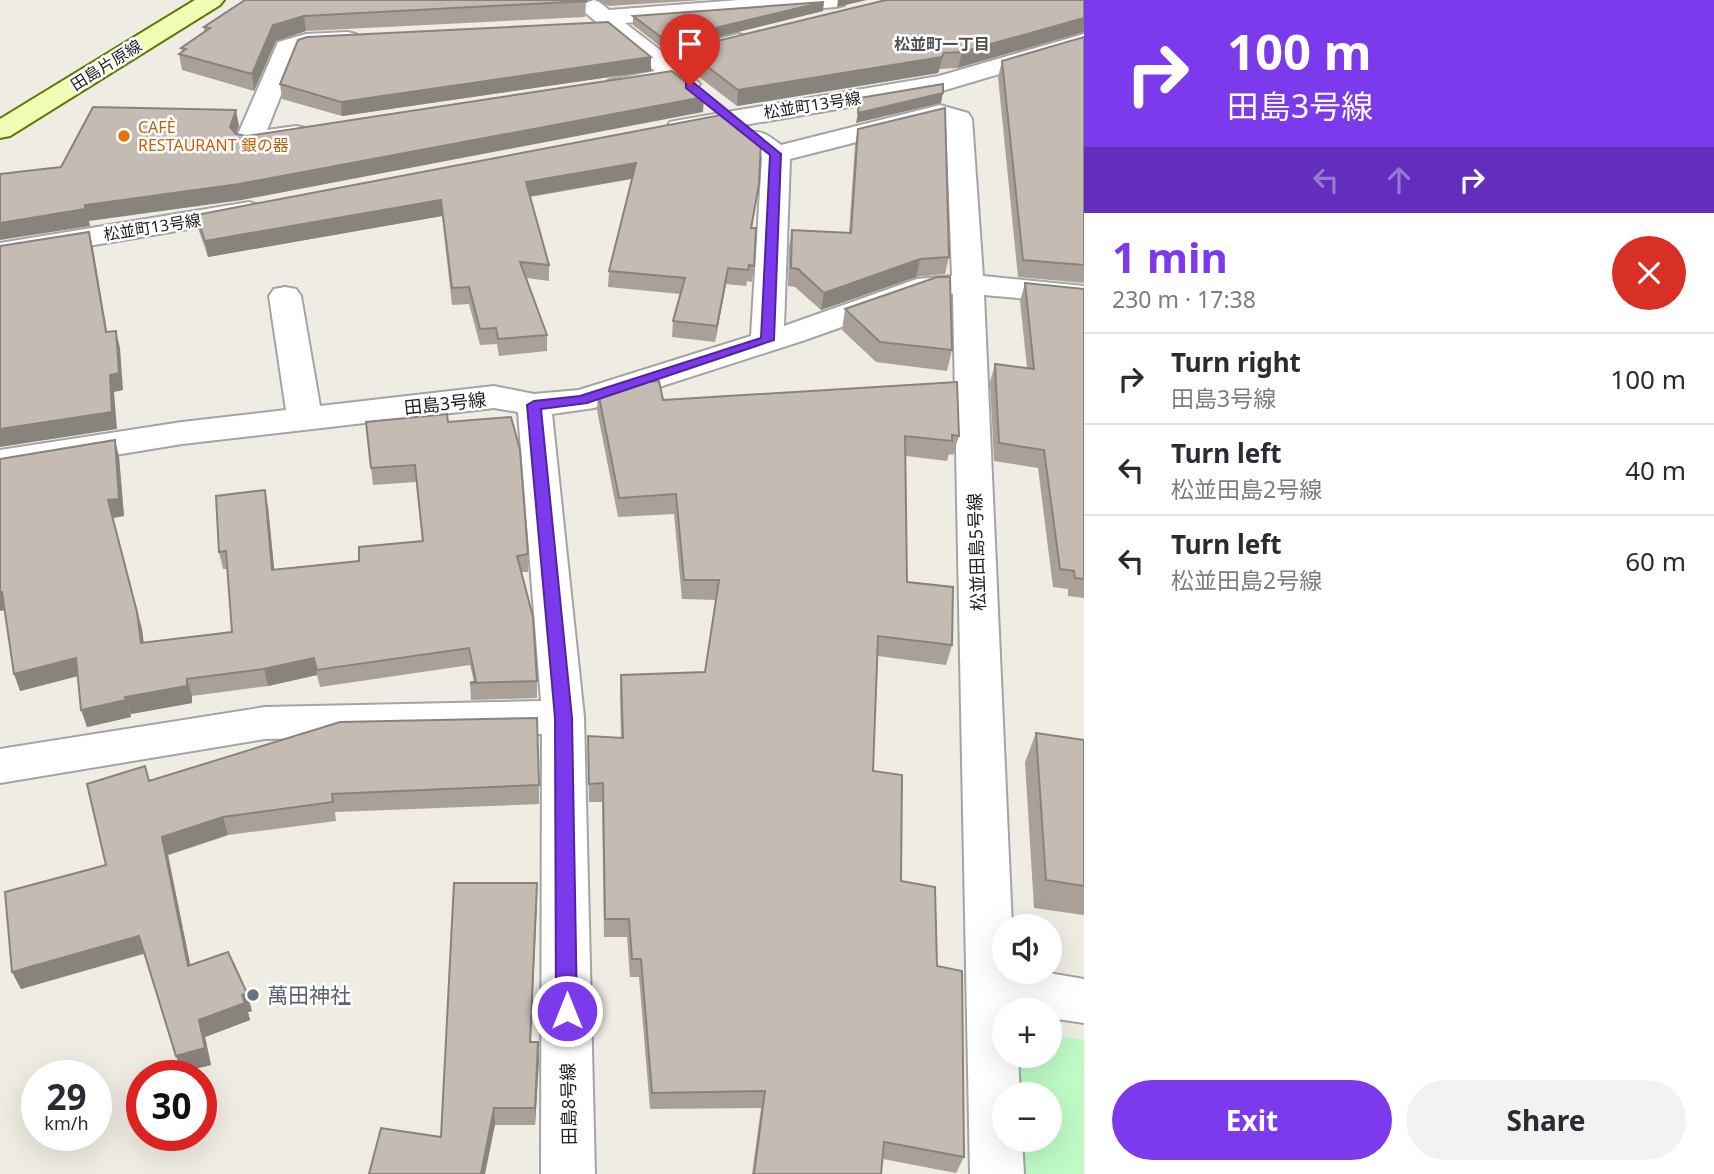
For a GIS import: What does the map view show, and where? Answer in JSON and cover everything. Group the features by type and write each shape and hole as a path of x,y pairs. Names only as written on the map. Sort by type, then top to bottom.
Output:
{"main road":[{"name":"田島片原線","path":"0,130 212,0"}],"street":[{"path":"582,0 776,154 767,340"},
{"path":"574,27 609,21 846,6"},
{"path":"790,29 846,6"},
{"path":"593,89 662,79 670,69 674,57 764,35"},
{"path":"318,130 249,141 287,47 306,41 373,37"},
{"name":"松並町13号線","path":"648,134 943,83 1084,41"},
{"name":"松並田島5号線","path":"776,154 940,113 959,119 968,284 997,1174"},
{"name":"松並町13号線","path":"0,252 269,207"},
{"name":"田島3号線","path":"0,462 182,433 494,397 534,405 582,400 928,286 968,284 1084,295"},
{"path":"285,296 305,420"},
{"name":"田島8号線","path":"534,405 564,718 568,1174"},
{"path":"0,766 265,723 564,718"},
{"path":"992,986 1084,1001"}],"green space":[{"path":"1062,1037 1084,1040 1084,1174 1024,1174 1023,1152 1062,1152 1062,1082 1019,1082 1019,1068 1062,1068"}],"building":[{"path":"245,0 586,1 304,16 273,25 252,74 179,54 186,49 181,48 210,28 204,27"},
{"path":"886,0 1084,0 1084,18 962,52 944,53 942,57 738,90 687,51 688,48"},
{"path":"824,2 665,40 633,16"},
{"path":"608,22 651,57 341,102 280,84 298,40 307,37"},
{"path":"1084,37 1084,265 1023,260 1002,61"},
{"path":"672,71 704,97 239,184 85,205 85,209 0,223 0,174 61,167 93,107 236,110 230,127 236,134 247,136"},
{"path":"943,84 943,93 858,113 859,98"},
{"path":"945,108 949,257 920,259 824,293 798,269 791,268 792,230 851,233 858,129"},
{"path":"726,114 761,142 759,184 751,228 756,228 754,266 749,265 748,270 728,268 717,326 673,321 685,278 609,271 636,163 526,182 549,265 520,262 547,335 498,339 496,328 480,329 469,287 452,288 441,200 205,241 196,215"},
{"path":"89,232 106,332 116,331 119,373 110,375 112,412 0,429 0,246"},
{"path":"937,277 950,277 952,350 880,342 845,309"},
{"path":"1025,283 1084,289 1084,579 1075,578 1074,571 1060,569 1044,450 999,443 995,364 1034,369"},
{"path":"659,381 663,400 957,382 959,436 952,435 952,441 905,436 907,582 953,587 952,645 878,636 873,771 902,775 901,881 935,887 937,966 962,971 964,1157 884,1142 881,1174 754,1174 765,1091 652,1093 641,959 632,959 629,919 605,919 603,783 589,784 588,736 623,738 621,675 705,672 719,580 684,580 676,494 619,498 598,391 620,384"},
{"path":"447,414 448,422 511,417 520,450 528,554 517,556 533,617 537,681 470,683 476,681 469,648 317,670 314,658 264,669 187,679 187,686 125,697 126,700 81,710 76,658 14,674 0,592 0,459 115,440 119,499 108,500 137,612 141,643 232,632 226,551 219,552 216,496 265,490 272,570 359,561 359,547 423,541 415,465 371,468 366,422"},
{"path":"537,718 539,785 332,794 333,802 223,817 162,837 188,966 228,952 247,993 242,995 245,1003 199,1020 205,1048 176,1056 139,936 12,972 5,892 106,865 87,784 145,766 149,781 340,722"},
{"path":"1036,733 1084,740 1084,886 1046,880"},
{"path":"454,883 537,883 530,1042 538,1042 535,1108 494,1108 481,1174 369,1174 381,1128 441,1137"}],"place":[{"name":"CAFÈ RESTAURANT 銀の器","path":"124,136"},
{"name":"萬田神社","path":"253,995"}],"district":[{"name":"松並町一丁目","path":"942,44"}],"route":[{"path":"567,1011 564,718 534,405 582,400 767,340 776,154 690,86"}]}
